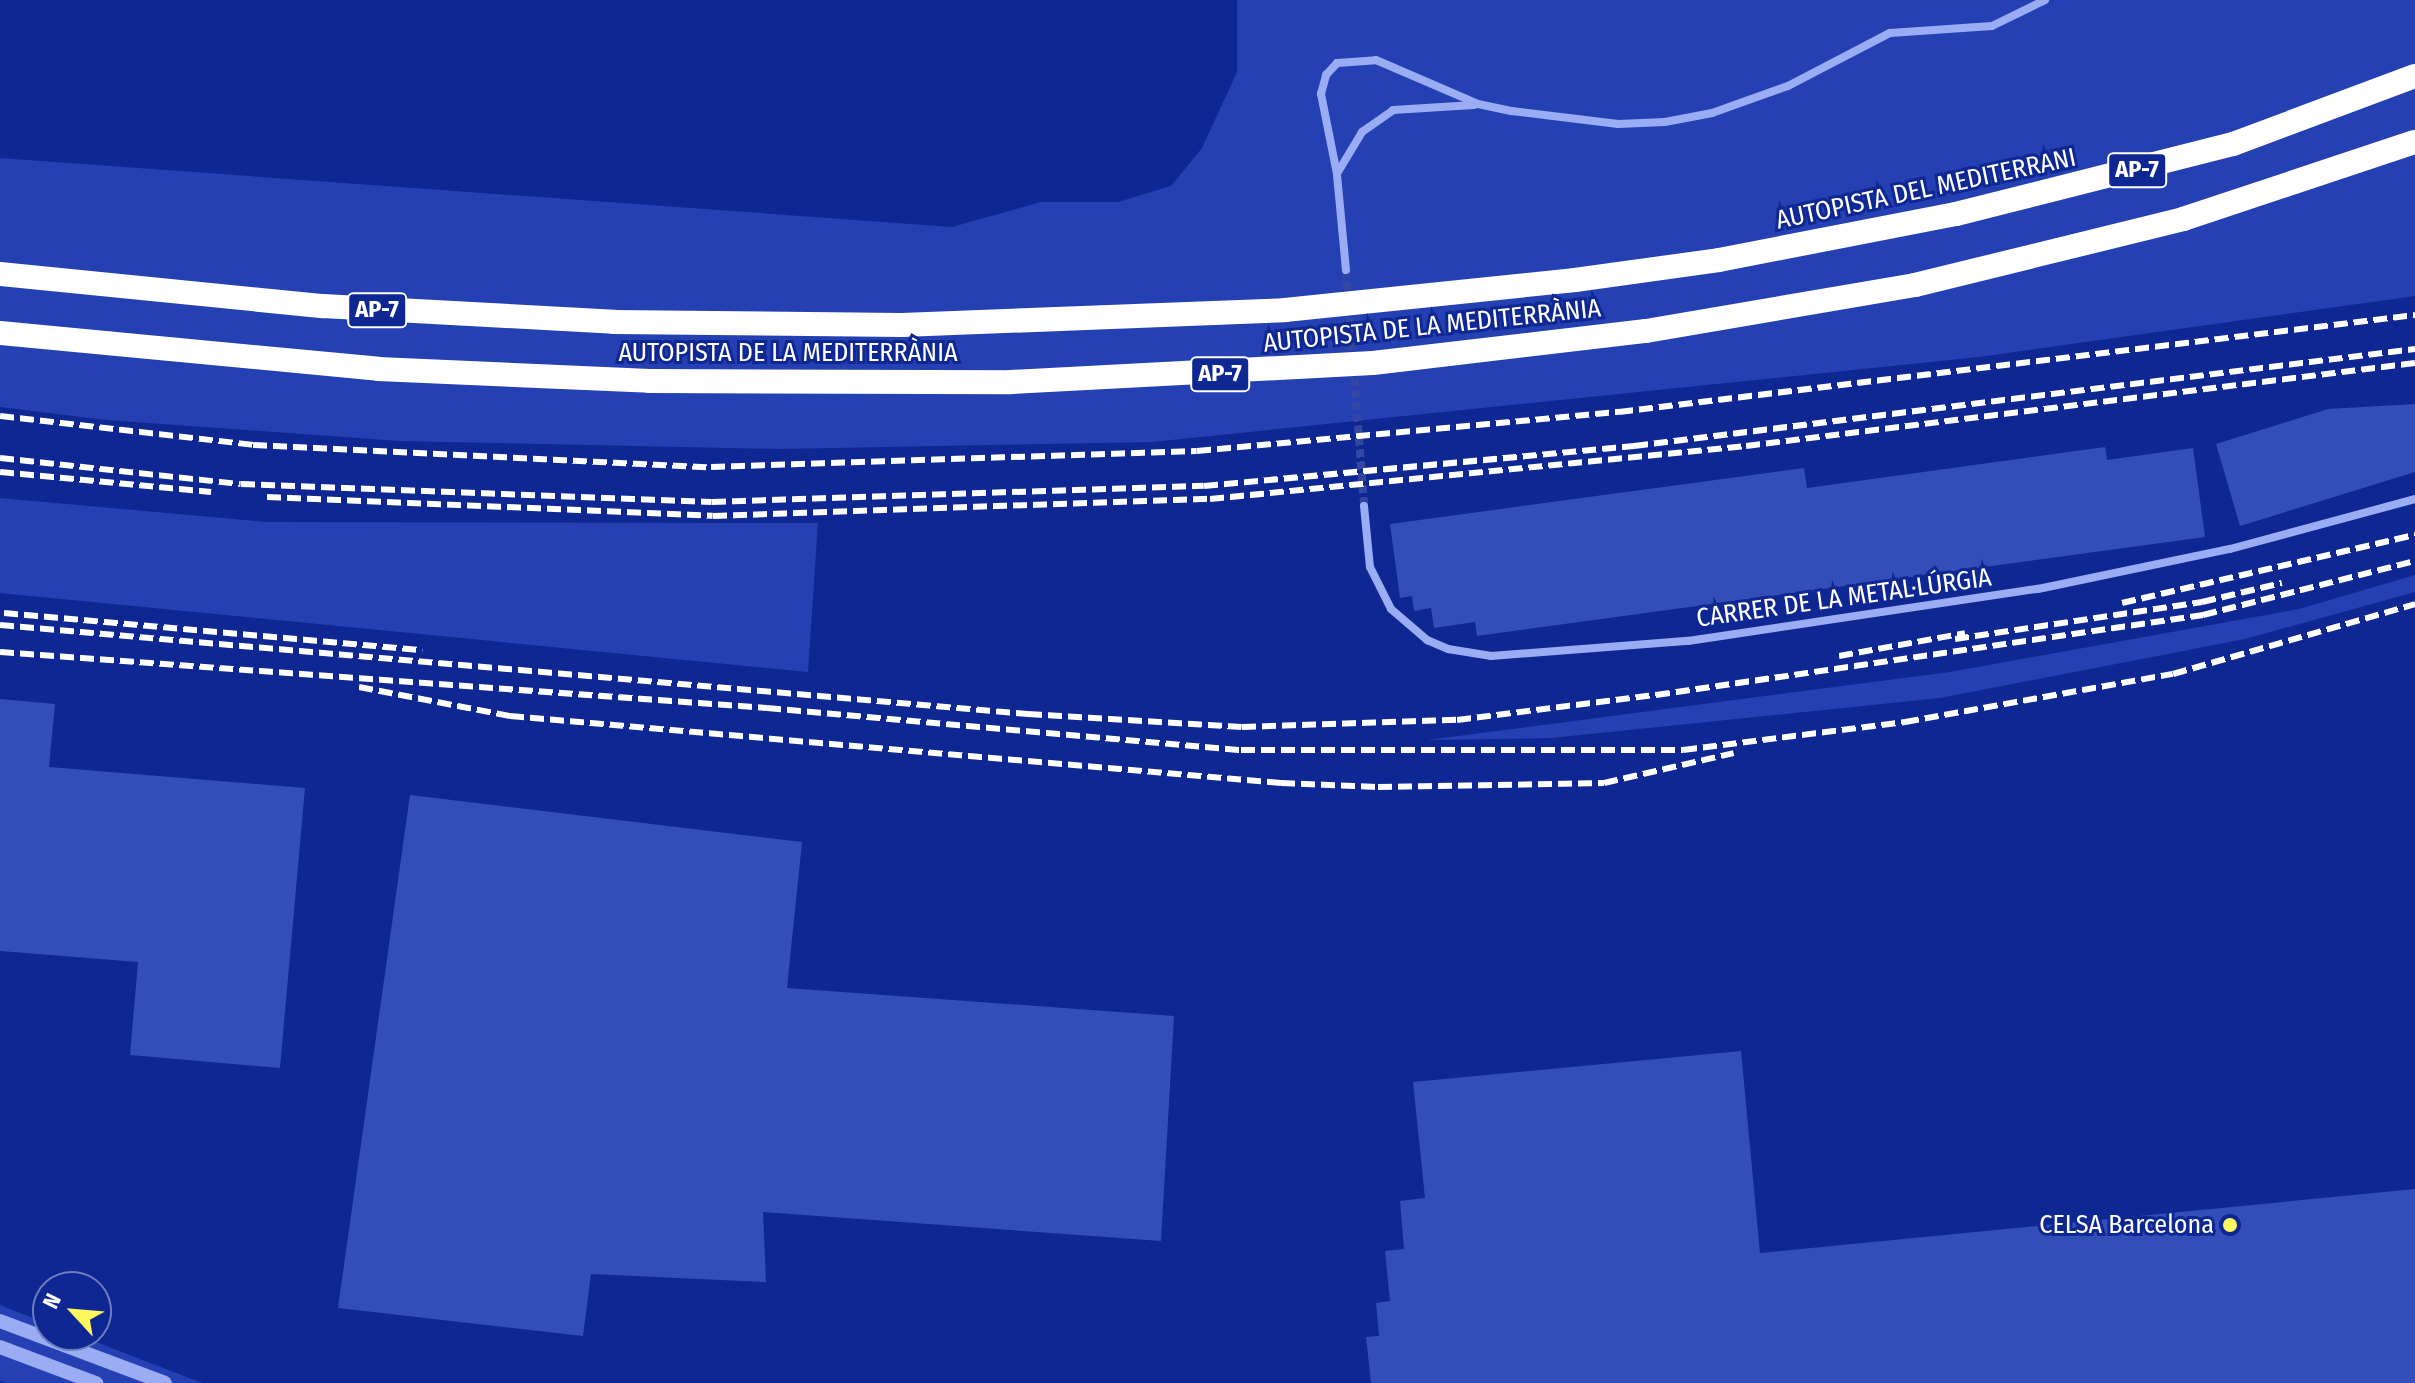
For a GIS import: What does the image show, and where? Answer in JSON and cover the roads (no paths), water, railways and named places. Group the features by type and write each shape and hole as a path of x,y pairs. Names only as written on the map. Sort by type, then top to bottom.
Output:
{"highway":[{"name":"AUTOPISTA DEL MEDITERRANI","path":"1719,260 2094,182 2233,144 2415,76"},
{"name":"AUTOPISTA DE LA MEDITERRÀNIA","path":"0,333 378,369 665,381 1011,382 1358,364 1646,331 1915,285 2183,219 2415,142"},
{"name":"AUTOPISTA DE LA MEDITERRÀNIA","path":"0,274 466,316 902,325 1285,310 1444,295 1719,260"}],"street":[{"path":"1337,174 1362,132 1393,110 1478,104 1618,124 1712,113 1788,86 1890,33 1992,26 2045,0"},
{"path":"1346,270 1337,174 1321,94 1326,75 1337,63 1376,60 1478,104"},
{"name":"CARRER DE LA METAL·LÚRGIA","path":"1364,506 1370,567 1391,609 1427,640 1448,649 1491,656 1688,641 2038,589 2230,549 2415,499"},
{"path":"0,1321 165,1383"},
{"path":"0,1347 96,1383"}],"tunnel":[{"path":"1346,270 1364,506"}],"railway":[{"path":"0,416 253,445 711,467 1197,451 1619,412 2415,315"},
{"path":"0,458 241,484 712,502 1204,486 1634,446 2415,349"},
{"path":"267,497 713,516 1210,499 1746,446 2415,363"},
{"path":"0,472 211,492"},
{"path":"2122,603 2415,535"},
{"path":"0,625 1028,714 1242,727 1457,720 1656,695 2203,615 2415,561"},
{"path":"1955,639 2202,602 2282,583"},
{"path":"0,652 767,708 1241,750 1683,750 1905,722 2173,674 2415,604"},
{"path":"4,613 422,650"},
{"path":"1839,656 1965,633"},
{"path":"359,687 510,716 1281,783 1378,787 1604,783 1734,753"}],"place":[{"name":"CELSA Barcelona","path":"2230,1225"}]}
